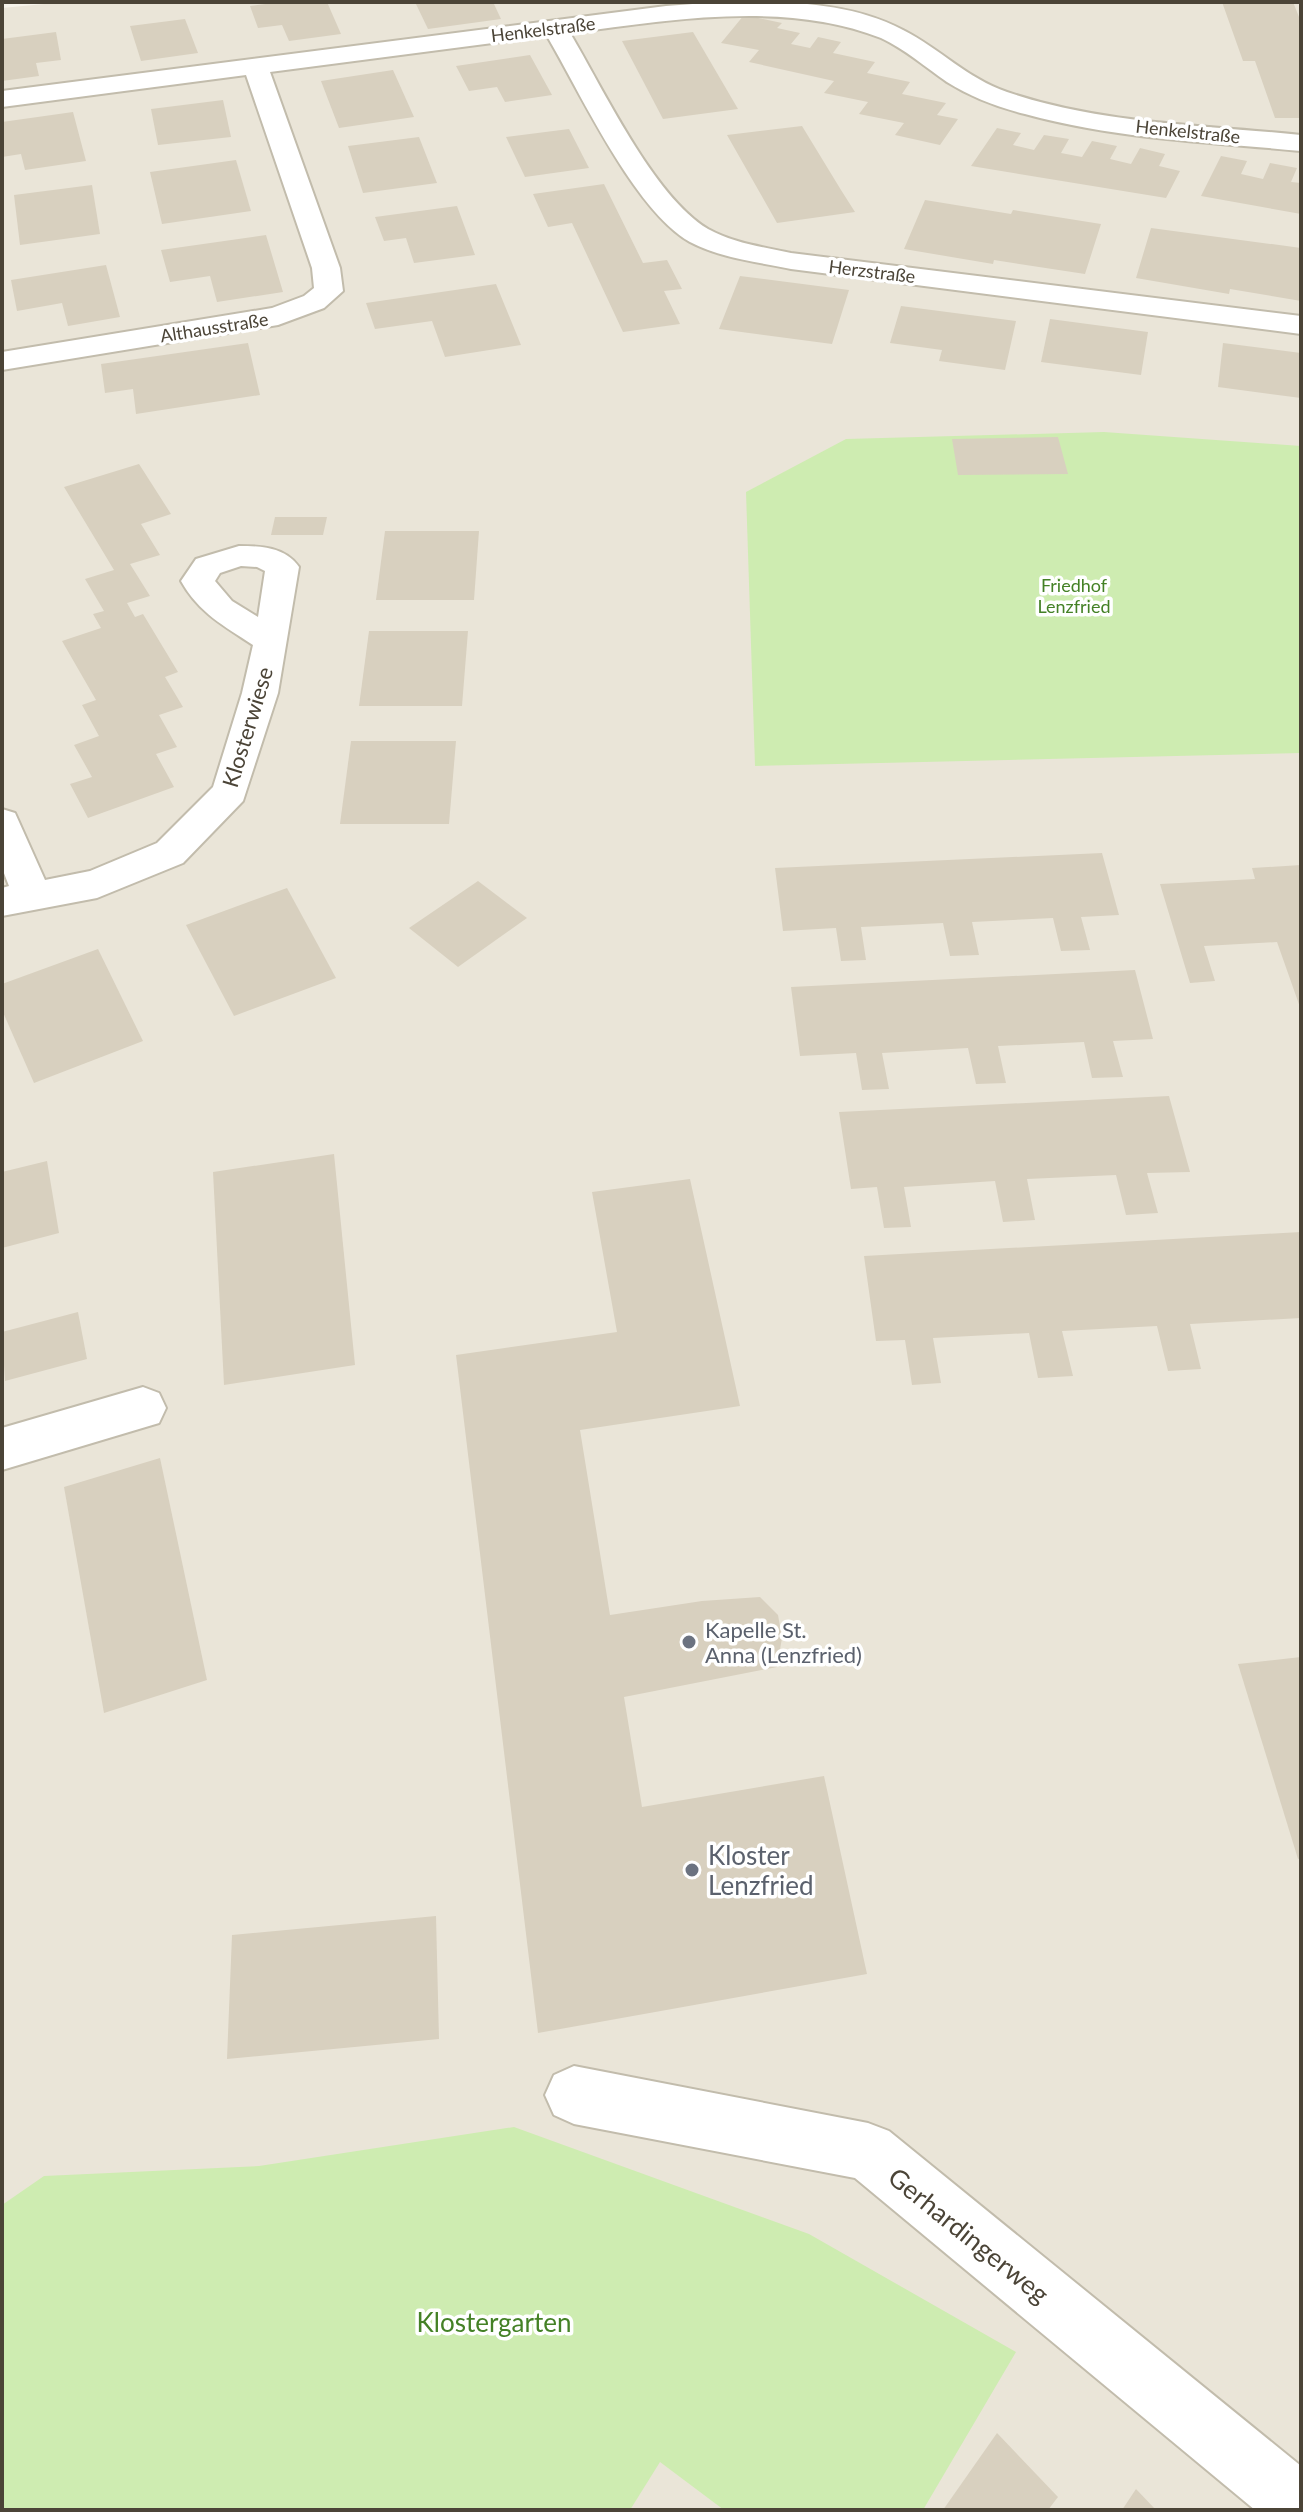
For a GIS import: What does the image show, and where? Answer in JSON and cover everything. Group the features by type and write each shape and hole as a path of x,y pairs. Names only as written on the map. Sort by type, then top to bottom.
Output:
{"street":[{"name":"Henkelstraße","path":"2,99 255,65 760,5 842,16 894,34 963,82 995,97 1043,111 1111,123 1301,143"},
{"name":"Herzstraße","path":"555,28 660,201 694,233 719,244 791,261 1301,325"},
{"name":"Althausstraße","path":"2,361 278,316 314,302 329,291 326,268 255,65"},
{"name":"Klosterwiese","path":"18,900 97,884 170,853 230,792 260,693 271,641"},
{"path":"2,822 18,900"},
{"path":"2,1449 143,1408"},
{"name":"Gerhardingerweg","path":"574,2095 868,2152 1301,2507"}],"shaded area":[{"path":"65,2 1301,2 1301,2510 2,2510 2,8"}],"green space":[{"name":"Friedhof Lenzfried","path":"1104,432 1301,446 1301,753 755,766 746,492 846,439"},
{"name":"Klostergarten","path":"514,2127 809,2234 1016,2352 923,2510 724,2510 660,2462 630,2510 2,2510 2,2205 44,2176 259,2166"}],"building":[{"path":"280,2 327,2 341,34 289,41 282,25 258,28 250,6"},
{"path":"415,2 493,2 501,19 428,29"},
{"path":"1222,2 1293,2 1301,22 1301,118 1275,118 1255,61 1243,61"},
{"path":"744,15 782,23 777,28 800,33 791,44 810,48 818,37 841,42 833,53 875,62 867,73 910,82 902,94 946,103 937,115 958,119 940,145 895,135 904,123 859,114 868,102 824,93 834,81 749,62 759,50 721,43"},
{"path":"185,19 198,53 141,61 130,26"},
{"path":"56,32 61,60 36,63 39,76 2,81 2,39"},
{"path":"693,32 738,109 663,119 622,41"},
{"path":"530,55 552,95 505,102 497,87 469,91 456,66"},
{"path":"393,70 414,117 339,128 321,81"},
{"path":"223,100 231,137 158,145 151,109"},
{"path":"73,112 86,161 25,170 21,154 2,157 2,122"},
{"path":"802,126 855,212 777,223 727,135"},
{"path":"997,128 1021,133 1013,145 1034,150 1044,135 1069,139 1061,153 1082,157 1092,141 1117,146 1110,159 1131,164 1140,148 1165,154 1159,166 1180,171 1166,198 971,166"},
{"path":"569,129 589,168 525,177 506,137"},
{"path":"419,137 437,183 363,193 348,146"},
{"path":"1221,156 1247,161 1241,174 1263,179 1270,163 1297,168 1291,182 1301,183 1301,214 1201,196"},
{"path":"236,160 251,211 162,224 150,172"},
{"path":"604,184 643,263 667,260 682,289 664,291 680,324 623,332 572,223 548,227 533,194"},
{"path":"92,185 100,234 20,245 14,195"},
{"path":"925,200 1101,224 1085,274 994,260 993,264 904,249"},
{"path":"457,206 475,255 414,263 406,238 384,241 375,217"},
{"path":"1151,228 1301,248 1301,301 1230,289 1229,294 1136,278"},
{"path":"266,235 283,292 217,302 210,276 170,282 161,250"},
{"path":"106,265 120,317 68,326 62,303 17,311 11,280"},
{"path":"740,276 849,290 832,344 719,329"},
{"path":"496,284 521,345 445,357 432,321 375,329 366,303"},
{"path":"901,306 1016,321 1005,370 939,361 942,350 890,343"},
{"path":"1050,319 1148,332 1141,375 1041,362"},
{"path":"248,343 260,395 136,414 133,389 105,393 101,364"},
{"path":"1223,343 1301,353 1301,398 1218,387"},
{"path":"1058,437 1068,474 958,475 952,439"},
{"path":"139,464 171,514 141,524 160,555 130,564 150,596 127,603 135,617 143,614 178,672 165,677 183,707 159,715 177,747 156,754 174,787 88,818 70,784 92,777 74,745 99,736 82,705 96,700 62,641 101,628 93,614 104,611 85,579 114,570 64,487"},
{"path":"275,517 327,517 323,535 271,535"},
{"path":"385,531 479,531 474,600 376,600"},
{"path":"369,631 468,631 462,706 359,706"},
{"path":"351,741 456,741 449,824 340,824"},
{"path":"1102,853 1119,915 1081,917 1090,950 1061,951 1053,918 972,922 979,955 950,956 943,923 861,927 866,960 841,961 836,928 783,931 775,868"},
{"path":"1301,865 1301,1010 1277,942 1204,946 1215,981 1190,983 1160,884 1255,879 1252,868"},
{"path":"478,881 527,918 458,967 409,928"},
{"path":"287,888 336,978 234,1016 186,925"},
{"path":"98,949 143,1041 34,1083 2,1010 2,984"},
{"path":"1135,970 1153,1039 1113,1041 1123,1077 1092,1078 1084,1042 998,1046 1006,1083 976,1084 968,1048 882,1053 889,1089 862,1090 856,1053 800,1056 791,987"},
{"path":"1169,1096 1190,1172 1147,1173 1158,1213 1126,1215 1116,1175 1027,1179 1035,1220 1003,1222 995,1181 904,1187 911,1227 884,1228 877,1187 851,1189 839,1112"},
{"path":"334,1154 355,1365 224,1385 213,1172"},
{"path":"47,1161 59,1233 2,1248 2,1172"},
{"name":"Kloster Lenzfried","path":"690,1179 740,1406 580,1430 610,1615 702,1601 760,1597 778,1615 782,1638 777,1667 624,1697 642,1807 824,1776 867,1974 538,2033 456,1355 617,1332 592,1192"},
{"path":"1301,1232 1301,1318 1190,1324 1201,1369 1168,1371 1157,1326 1062,1331 1073,1376 1038,1378 1029,1333 933,1338 941,1383 912,1385 905,1340 876,1341 864,1256"},
{"path":"78,1312 87,1359 5,1381 2,1332"},
{"path":"160,1458 207,1680 104,1713 64,1487"},
{"path":"1301,1657 1301,1858 1298,1859 1238,1664"},
{"path":"436,1916 439,2039 227,2059 232,1935"},
{"path":"997,2433 1058,2497 1048,2510 943,2510"},
{"path":"1136,2489 1156,2510 1122,2510"}],"place":[{"name":"Kapelle St. Anna (Lenzfried)","path":"689,1642"},
{"name":"Kloster Lenzfried","path":"692,1870"}]}
